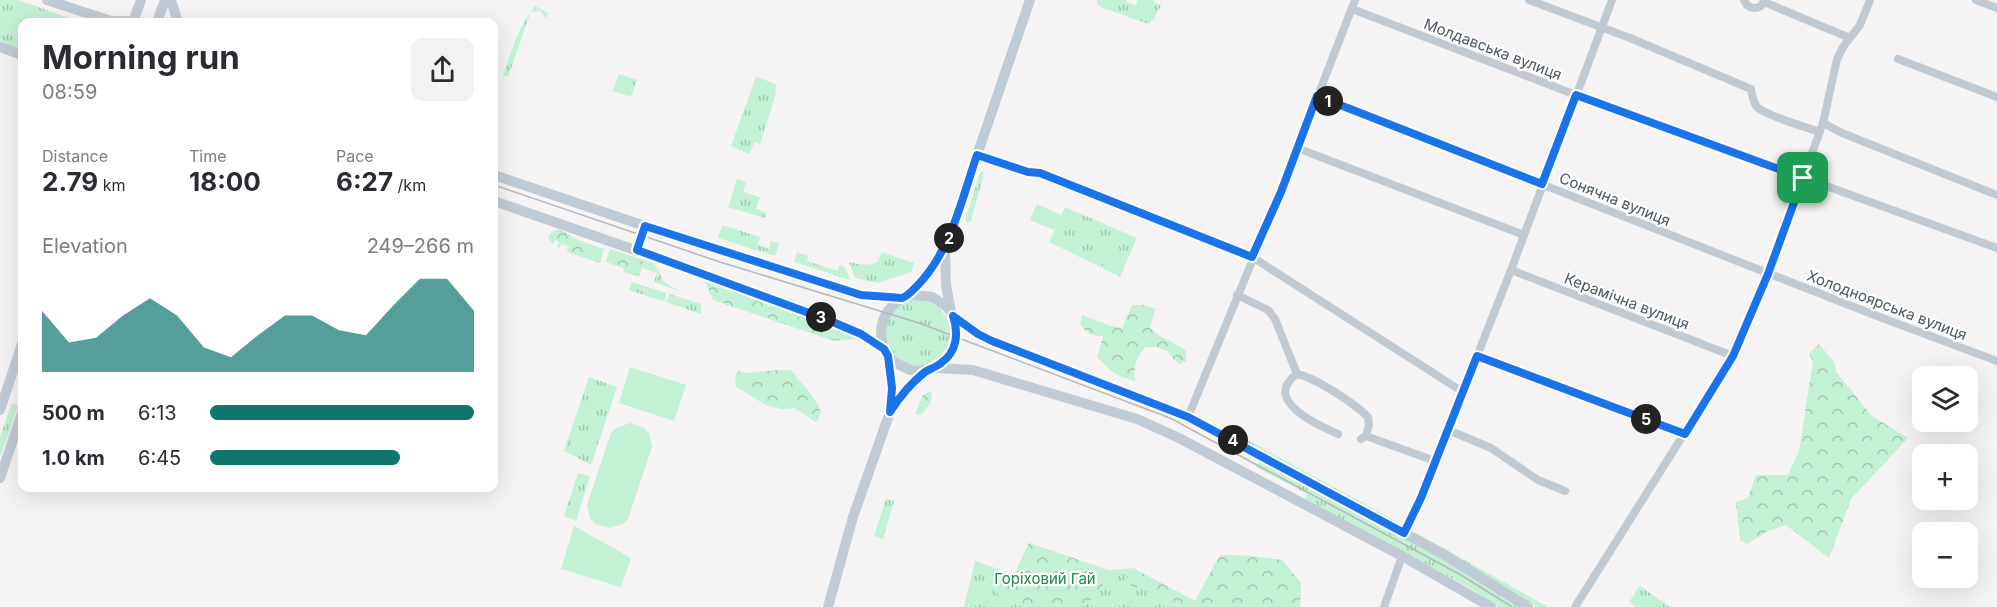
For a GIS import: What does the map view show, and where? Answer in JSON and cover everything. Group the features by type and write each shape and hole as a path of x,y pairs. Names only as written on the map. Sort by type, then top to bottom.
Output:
{"main road":[{"path":"47,0 102,18"},
{"path":"135,18 141,0"},
{"path":"159,18 165,0"},
{"path":"171,0 177,18"},
{"path":"828,607 853,517 890,412 892,388 886,353 881,340 882,320 887,311 927,277 945,249 1030,0"},
{"path":"0,47 18,54"},
{"path":"498,176 861,295 932,297 978,334 992,341 1188,417 1474,572 1528,607"},
{"path":"498,202 845,326 886,353 901,367 919,371 965,369 984,372 1137,419 1179,438 1402,556 1491,607"},
{"path":"637,250 645,226"},
{"path":"890,412 903,393 931,369 943,362 954,346 957,331 945,285 945,249"},
{"path":"0,410 18,356"},
{"path":"0,478 18,425"}],"street":[{"path":"1188,417 1298,148 1355,0"},
{"path":"1529,0 1630,38 1751,89 1757,106 1766,112 1820,132"},
{"path":"1404,533 1512,270 1612,0"},
{"path":"1744,0 1749,7 1753,8 1761,6 1764,1 1850,38"},
{"path":"1575,607 1733,356 1768,274 1820,132 1838,59 1860,25 1870,0"},
{"path":"1976,0 1997,9"},
{"name":"Молдавська вулиця","path":"1352,9 1576,95 1997,248"},
{"path":"1898,59 1997,97"},
{"name":"Сонячна вулиця","path":"1317,96 1768,274"},
{"path":"1823,123 1997,195"},
{"path":"1298,148 1524,235"},
{"path":"977,155 1028,172 1040,173 1252,257 1463,392"},
{"name":"Керамічна вулиця","path":"1512,270 1733,356"},
{"name":"Холодноярська вулиця","path":"1768,274 1997,361"},
{"path":"1237,295 1268,310 1275,319 1297,374"},
{"path":"1477,356 1685,434"},
{"path":"1338,434 1296,412 1287,399 1286,389 1297,374 1318,382 1368,417 1369,425 1364,437 1435,461"},
{"path":"1448,430 1491,448 1538,480 1565,490"},
{"path":"1384,607 1402,556"}],"green space":[{"path":"0,0 18,0 69,18 18,18 18,51 0,45"},
{"path":"1097,0 1127,0 1126,2 1136,5 1138,0 1152,0 1161,6 1148,24 1101,7 1097,4"},
{"path":"535,6 548,13 546,18 539,10 531,11"},
{"path":"531,11 508,77 503,75 520,30"},
{"path":"619,74 637,80 631,97 613,91"},
{"path":"756,77 776,84 775,97 760,144 755,142 749,154 731,146"},
{"path":"983,171 971,221 968,223 965,220 980,172"},
{"path":"737,179 746,182 743,192 760,197 756,209 767,213 765,218 728,207"},
{"path":"1037,204 1061,215 1054,230 1030,220"},
{"path":"1065,207 1137,238 1120,277 1049,242"},
{"path":"722,225 760,237 758,245 769,249 771,241 779,243 775,256 718,238"},
{"path":"559,229 578,240 604,249 600,263 567,252 568,246 561,244 559,249 557,247 559,242 556,240 553,244 548,238 552,232"},
{"path":"559,230 575,241 595,248 600,253 599,259 597,261 571,252 568,245 556,239 551,241 552,233"},
{"path":"1109,243 1120,248 1111,268 1100,263"},
{"path":"610,249 653,263 664,282 679,291 654,282 657,273 642,268 639,277 606,262"},
{"path":"615,251 629,259 638,260 642,265 640,274 630,273 624,267 608,261 609,254"},
{"path":"797,252 808,256 807,261 838,271 840,265 845,267 850,280 794,262"},
{"path":"882,252 914,263 911,272 878,283 855,278 849,262 876,263"},
{"path":"704,280 839,330 856,339 834,341 713,300"},
{"path":"632,282 666,293 665,302 629,290"},
{"path":"707,283 852,336 852,338 832,339 715,300"},
{"path":"670,294 701,304 701,314 666,302"},
{"path":"917,300 930,302 940,310 948,320 950,333 948,346 940,356 930,364 917,366 904,364 894,356 886,346 884,333 886,320 894,310 904,302"},
{"path":"1132,305 1145,305 1155,309 1150,328 1186,350 1186,361 1180,364 1168,351 1145,347 1135,367 1136,381 1114,372 1097,358 1103,336 1092,335 1085,330 1080,324 1082,315 1122,328"},
{"path":"1819,344 1835,363 1836,372 1872,416 1908,438 1851,499 1829,558 1786,525 1770,530 1747,544 1740,540 1736,502 1748,498 1756,475 1788,475 1799,451 1813,361 1809,354"},
{"path":"630,367 686,385 674,421 619,403"},
{"path":"791,370 812,396 821,413 816,422 794,408 781,409 768,406 736,387 735,375 739,371 746,373"},
{"path":"589,377 617,387 591,465 564,451"},
{"path":"931,391 932,398 928,407 921,415 915,414 923,395"},
{"path":"12,403 18,406 0,457 0,437"},
{"path":"630,423 644,428 649,433 652,447 628,519 623,524 609,528 595,524 590,518 587,505 611,433 616,428"},
{"path":"1231,431 1398,522 1396,524 1229,434"},
{"path":"1260,461 1458,567 1520,607 1499,607 1468,587 1304,500 1307,494 1256,467"},
{"path":"578,473 590,476 576,521 564,516"},
{"path":"886,499 894,501 883,539 874,536"},
{"path":"574,526 631,558 621,587 561,569"},
{"path":"1413,531 1548,607 1537,607"},
{"name":"Горіховий Гай","path":"1029,543 1108,570 1133,568 1195,601 1220,555 1282,560 1301,583 1300,607 964,607 975,561 1014,575"},
{"path":"1029,543 1108,570 1098,596 1079,607 1030,607 1000,597 975,561 1014,575"},
{"path":"1220,555 1282,560 1301,583 1300,607 1191,607 1124,583 1133,568 1195,601"},
{"path":"1640,586 1670,607 1636,607 1629,602"}],"tram line":[{"path":"498,186 720,262 919,323 1170,418 1461,575 1512,607"}],"route":[{"path":"1576,95 1803,178 1768,274 1733,356 1685,434 1477,356 1421,498 1404,533 1188,417 992,341 953,316 957,331 950,355 910,385 890,412 892,376 888,356 884,349 861,334 845,326 637,250 645,226 861,295 902,298 927,277 945,249 977,155 1028,172 1040,173 1252,257 1281,192 1317,96 1542,184 1576,95"}]}
